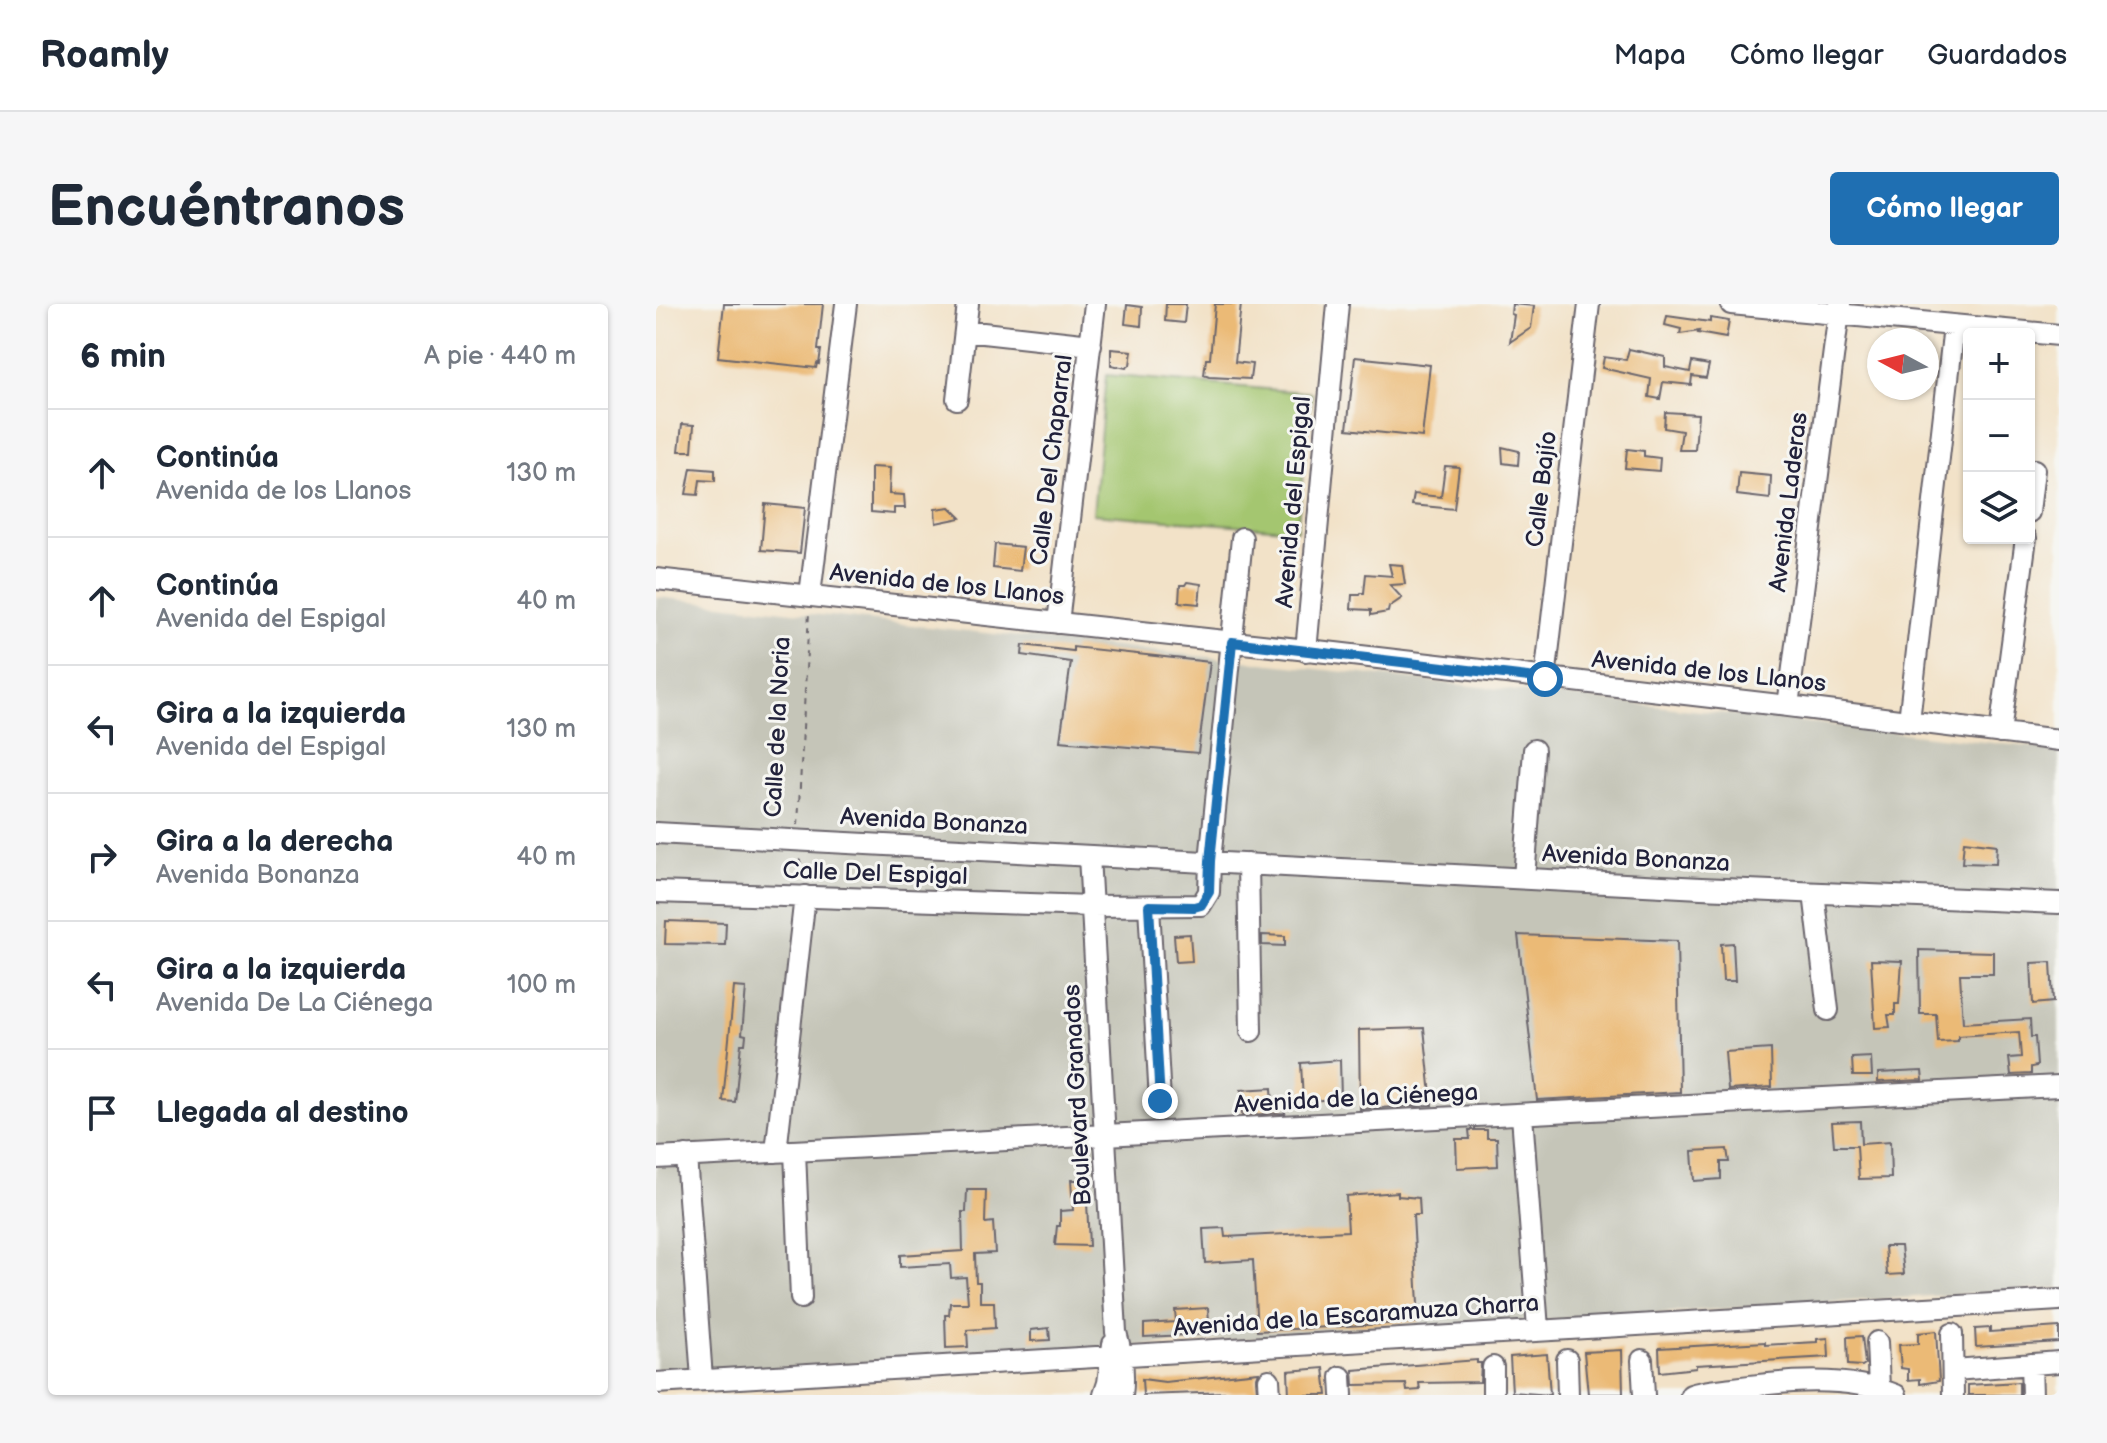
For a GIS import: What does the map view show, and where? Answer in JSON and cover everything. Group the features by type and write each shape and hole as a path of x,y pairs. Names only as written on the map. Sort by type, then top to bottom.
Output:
{"street":[{"path":"810,595 846,304"},
{"path":"957,399 968,304"},
{"name":"Calle Del Chaparral","path":"1058,623 1095,304"},
{"name":"Avenida del Espigal","path":"1306,651 1338,304"},
{"name":"Calle Bajío","path":"1545,679 1589,304"},
{"path":"1731,304 1839,310 1954,326 2059,335"},
{"name":"Avenida Laderas","path":"1788,706 1839,310"},
{"path":"1909,721 1954,326"},
{"path":"965,331 1091,345"},
{"path":"1092,906 1201,905 1209,892 1242,538"},
{"path":"2000,733 2025,544"},
{"name":"Avenida de los Llanos","path":"656,579 1232,642"},
{"path":"1232,642 1306,651"},
{"name":"Avenida de los Llanos","path":"1306,651 2059,740"},
{"path":"1524,878 1534,750"},
{"name":"Avenida Bonanza","path":"656,833 2059,903"},
{"name":"Boulevard Granados","path":"1089,856 1116,1356 1122,1395"},
{"path":"1248,864 1251,1031"},
{"name":"Calle Del Espigal","path":"656,892 1092,906"},
{"path":"1814,893 1828,1010"},
{"path":"801,1298 786,1152 805,896"},
{"path":"1149,906 1160,1101"},
{"name":"Avenida de la Ciénega","path":"656,1158 2059,1086"},
{"path":"1522,1115 1538,1329"},
{"path":"686,1156 702,1379"},
{"name":"Avenida de la Escaramuza Charra","path":"656,1383 2059,1300"},
{"path":"1952,1334 1953,1395"},
{"path":"1695,1394 1770,1389 1888,1392 1877,1342"},
{"name":"Boulevard Granados","path":"1104,1395 1116,1356"},
{"path":"1567,1360 1568,1395"},
{"path":"1642,1360 1644,1395"},
{"path":"1954,1370 2059,1362"},
{"path":"2031,1364 2032,1395"},
{"path":"1493,1367 1493,1395"}],"path":[{"name":"Calle de la Noria","path":"805,896 797,839 810,595"}],"shaded area":[{"path":"656,597 2059,750 2059,1288 656,1376"}],"green space":[{"path":"1106,375 1312,393 1297,530 1093,514"}],"building":[{"path":"724,304 823,304 819,364 816,368 718,357"},
{"path":"1166,304 1186,304 1184,323 1165,321"},
{"path":"1215,304 1241,304 1235,362 1252,364 1250,379 1204,375 1206,359 1210,359"},
{"path":"1512,304 1534,306 1531,328 1510,342 1514,315 1511,314"},
{"path":"1127,305 1142,307 1141,326 1125,324"},
{"path":"1667,316 1710,322 1710,318 1729,321 1726,338 1699,331 1680,334 1681,329 1665,325"},
{"path":"1111,349 1132,351 1130,365 1126,368 1111,365"},
{"path":"1629,349 1665,357 1665,367 1690,372 1692,362 1709,365 1706,378 1692,376 1691,385 1663,382 1660,399 1649,397 1651,379 1602,368 1604,357 1626,360"},
{"path":"1355,357 1430,365 1422,437 1347,429"},
{"path":"1665,412 1698,414 1695,450 1679,450 1682,431 1664,428"},
{"path":"682,424 694,425 692,451 679,451"},
{"path":"1502,447 1519,451 1518,465 1503,463"},
{"path":"1627,449 1644,451 1644,456 1660,458 1659,471 1625,468"},
{"path":"1445,466 1459,467 1454,509 1412,505 1414,494 1441,497"},
{"path":"871,467 890,468 889,494 904,495 905,508 894,508 894,514 871,512"},
{"path":"691,468 715,470 715,481 700,480 698,495 686,494"},
{"path":"1739,473 1771,476 1770,499 1737,495"},
{"path":"765,504 805,508 800,553 761,550"},
{"path":"950,507 961,518 936,523 935,509"},
{"path":"995,544 1023,547 1020,571 993,568"},
{"path":"1389,564 1402,565 1405,584 1390,585 1402,598 1389,607 1388,612 1371,615 1371,610 1351,609 1352,595 1364,593 1366,574 1392,576"},
{"path":"1187,582 1201,584 1199,604 1179,602 1180,585"},
{"path":"1023,645 1073,651 1073,647 1210,662 1198,753 1060,741 1071,662 1022,655"},
{"path":"1964,841 1997,845 1996,864 1962,863"},
{"path":"666,921 726,923 725,945 665,944"},
{"path":"1190,934 1192,961 1176,962 1174,935"},
{"path":"1262,935 1285,936 1285,946 1262,945"},
{"path":"1518,935 1677,941 1680,1092 1537,1100"},
{"path":"1733,943 1735,981 1723,981 1721,944"},
{"path":"1919,950 1993,952 1993,974 1960,974 1963,1023 2030,1019 2037,1066 2031,1067 2031,1074 2011,1075 2009,1058 2021,1057 2019,1032 1958,1036 1958,1041 1938,1042 1936,1014 1920,1014"},
{"path":"1871,960 1902,961 1899,1004 1895,1004 1895,1015 1888,1015 1890,1027 1875,1028"},
{"path":"2051,962 2053,1002 2033,1004 2031,963"},
{"path":"734,987 746,988 742,1034 746,1035 745,1044 741,1044 735,1102 723,1101"},
{"path":"1424,1028 1432,1105 1360,1109 1359,1030"},
{"path":"1771,1049 1772,1087 1728,1090 1725,1052"},
{"path":"1871,1057 1872,1076 1853,1076 1852,1058"},
{"path":"1340,1060 1341,1098 1303,1102 1301,1063"},
{"path":"1922,1071 1923,1080 1878,1082 1878,1073"},
{"path":"1272,1088 1273,1106 1284,1106 1285,1113 1242,1115 1241,1090"},
{"path":"1860,1121 1861,1144 1890,1142 1891,1178 1859,1179 1857,1146 1834,1146 1832,1122"},
{"path":"1469,1130 1487,1130 1487,1138 1497,1138 1498,1166 1457,1168 1456,1139 1470,1139"},
{"path":"1727,1149 1729,1162 1721,1162 1721,1179 1694,1181 1692,1151"},
{"path":"1071,1180 1086,1180 1089,1246 1055,1245 1060,1211 1073,1210"},
{"path":"967,1190 986,1190 985,1223 993,1222 995,1253 975,1254 980,1302 994,1302 995,1328 967,1330 968,1347 946,1348 945,1315 949,1315 950,1303 968,1303 966,1277 951,1278 950,1264 900,1267 900,1255 963,1251 962,1212 966,1212"},
{"path":"1398,1192 1398,1196 1419,1198 1420,1215 1413,1215 1419,1322 1257,1331 1253,1260 1205,1263 1203,1229 1224,1228 1225,1237 1348,1231 1346,1196"},
{"path":"1885,1246 1901,1246 1904,1274 1887,1275"},
{"path":"1208,1308 1210,1334 1144,1337 1144,1324 1176,1322 1175,1310"},
{"path":"2059,1327 2059,1342 1976,1347 1975,1329 1990,1328 1990,1332"},
{"path":"1049,1328 1050,1340 1031,1341 1031,1330"},
{"path":"1936,1331 1939,1381 1920,1384 1920,1379 1908,1380 1908,1369 1901,1368 1899,1345 1918,1344 1918,1333"},
{"path":"1862,1336 1865,1364 1848,1365 1847,1337"},
{"path":"1828,1338 1829,1357 1696,1365 1696,1368 1660,1372 1659,1348 1817,1342 1817,1339"},
{"path":"1622,1350 1623,1394 1588,1394 1584,1352"},
{"path":"1547,1354 1550,1395 1512,1392 1510,1357"},
{"path":"1477,1360 1481,1363 1480,1382 1419,1383 1420,1390 1407,1391 1406,1384 1354,1385 1353,1370"},
{"path":"1324,1368 1327,1395 1289,1395 1288,1371"},
{"path":"1259,1372 1257,1391 1143,1395 1142,1379 1165,1382"},
{"path":"2019,1382 2019,1395 1968,1395 1968,1385"}],"route":[{"path":"1160,1101 1149,906 1194,907 1201,905 1209,892 1232,642 1545,679"}]}
